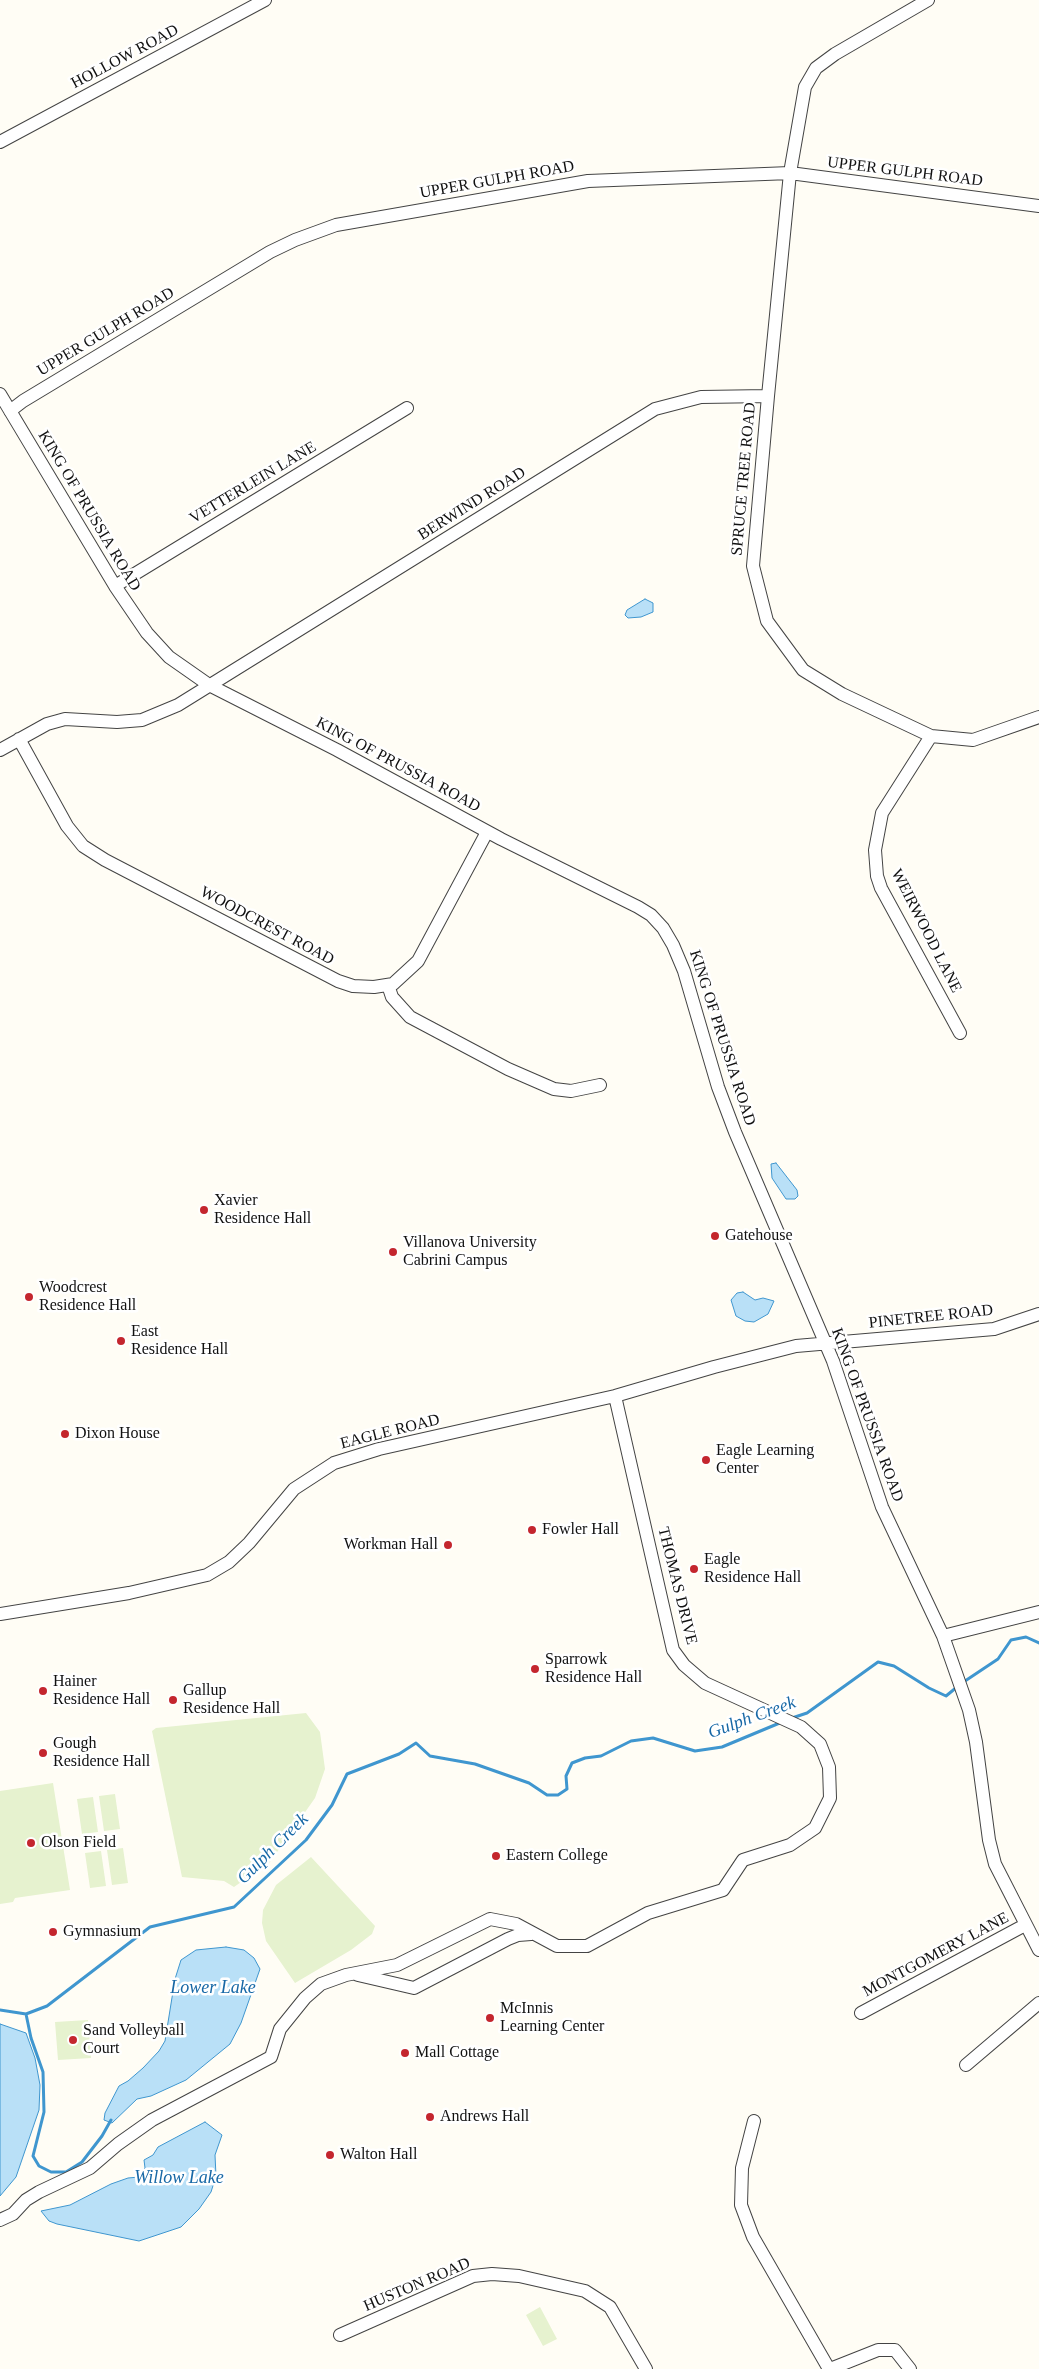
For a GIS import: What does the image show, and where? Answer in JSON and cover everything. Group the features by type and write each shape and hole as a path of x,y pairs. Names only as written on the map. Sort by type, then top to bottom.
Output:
{"street":[{"name":"HOLLOW ROAD","path":"0,142 265,0"},
{"name":"SPRUCE TREE ROAD","path":"928,0 835,54 816,68 805,87 790,173 768,396 754,566 767,621 803,670 842,694 931,736 973,740 1039,717"},
{"name":"UPPER GULPH ROAD","path":"10,411 31,396 270,252 319,230 416,210 588,181 790,173 1039,206"},
{"name":"KING OF PRUSSIA ROAD","path":"0,394 115,586 147,633 163,651 209,685 337,750 487,832 638,907 651,915 663,928 673,945 684,971 718,1087 735,1132 825,1344 882,1507 943,1636 963,1691 976,1742 989,1840 995,1864 1039,1950"},
{"name":"BERWIND ROAD","path":"0,750 47,724 65,720 118,722 142,720 178,705 655,409 701,397 768,396"},
{"name":"VETTERLEIN LANE","path":"115,586 407,408"},
{"name":"WEIRWOOD LANE","path":"931,736 882,813 875,850 877,876 881,888 960,1033"},
{"name":"WOODCREST ROAD","path":"19,739 67,826 83,846 105,860 338,981 353,986 374,987 388,985"},
{"path":"487,832 418,960 393,984 388,985 396,1002 410,1017 508,1069 554,1089 571,1091 600,1085"},
{"name":"PINETREE ROAD","path":"825,1344 994,1329 1039,1314"},
{"name":"EAGLE ROAD","path":"0,1614 129,1593 207,1575 229,1562 249,1543 294,1489 334,1463 379,1449 615,1396 714,1366 796,1346 825,1344"},
{"name":"THOMAS DRIVE","path":"0,2220 13,2214 26,2200 39,2192 81,2174 152,2120 271,2056 280,2029 305,1998 321,1984 354,1974 398,1965 490,1919 516,1924 531,1934 557,1946 586,1946 648,1913 723,1890 743,1860 790,1845 815,1828 830,1798 829,1767 820,1744 801,1727 704,1683 684,1666 673,1650 615,1396"},
{"path":"943,1636 1039,1612"},
{"name":"MONTGOMERY LANE","path":"862,2013 1025,1925"},
{"path":"354,1974 414,1988 508,1939 518,1935 531,1934"},
{"path":"966,2065 1039,2003"},
{"path":"754,2121 742,2168 741,2205 752,2237 830,2369 878,2350 895,2350 906,2360 910,2369"},
{"name":"HUSTON ROAD","path":"340,2335 472,2276 492,2274 519,2276 585,2291 610,2307 646,2369"}],"green space":[{"path":"306,1713 320,1732 325,1769 315,1798 270,1862 234,1887 224,1881 182,1877 152,1731 156,1728"},
{"name":"Olson Field","path":"53,1783 70,1890 15,1898 13,1902 0,1904 0,1791"},
{"path":"115,1794 120,1829 104,1831 99,1796"},
{"path":"93,1797 98,1832 82,1834 77,1799"},
{"path":"123,1848 128,1883 112,1885 107,1850"},
{"path":"101,1851 106,1886 90,1888 85,1853"},
{"path":"311,1857 375,1926 372,1934 351,1950 295,1983 266,1941 262,1923 263,1910 276,1885"},
{"name":"Sand Volleyball Court","path":"88,2020 91,2058 58,2060 55,2022"},
{"path":"540,2307 557,2339 543,2346 526,2315"}],"water":[{"path":"645,599 653,603 653,612 641,617 628,618 625,615 627,610"},
{"path":"776,1163 797,1190 798,1196 795,1199 786,1199 772,1178 771,1164"},
{"path":"743,1292 755,1300 763,1298 774,1301 768,1314 754,1322 745,1321 736,1316 731,1300 737,1293"},
{"name":"Lower Lake","path":"226,1947 244,1950 254,1958 260,1969 241,2023 230,2044 186,2080 151,2096 137,2099 112,2123 104,2120 105,2113 119,2086 143,2068 159,2051 165,2041 175,1979 181,1960 196,1950"},
{"path":"0,2024 26,2033 35,2058 40,2085 39,2110 16,2177 0,2196"},
{"name":"Willow Lake","path":"205,2122 222,2135 215,2155 216,2176 211,2192 199,2209 181,2227 139,2241 57,2224 49,2221 41,2211 70,2205 111,2184 128,2178 139,2177 145,2168 144,2160 153,2155 158,2147"}],"waterway":[{"name":"Gulph Creek","path":"962,1683 998,1659 1011,1640 1026,1637 1039,1643"},
{"name":"Gulph Creek","path":"792,1718 807,1713 878,1662 894,1666 929,1688 946,1696 957,1687"},
{"name":"Gulph Creek","path":"0,2010 26,2014 47,2006 150,1927 234,1907 306,1840 332,1805 347,1774 399,1754 416,1743 430,1756 475,1764 529,1783 547,1795 558,1795 567,1789 566,1776 572,1763 585,1758 601,1756 631,1741 653,1738 695,1751 722,1747 782,1722"},
{"path":"26,2014 31,2038 43,2072 44,2112 33,2156 39,2166 51,2172 66,2172 82,2162 102,2136 111,2120"}],"place":[{"name":"Xavier Residence Hall","path":"204,1210"},
{"name":"Gatehouse","path":"715,1236"},
{"name":"Villanova University Cabrini Campus","path":"393,1252"},
{"name":"Woodcrest Residence Hall","path":"29,1297"},
{"name":"East Residence Hall","path":"121,1341"},
{"name":"Dixon House","path":"65,1434"},
{"name":"Eagle Learning Center","path":"706,1460"},
{"name":"Fowler Hall","path":"532,1530"},
{"name":"Workman Hall","path":"448,1545"},
{"name":"Eagle Residence Hall","path":"694,1569"},
{"name":"Sparrowk Residence Hall","path":"535,1669"},
{"name":"Hainer Residence Hall","path":"43,1691"},
{"name":"Gallup Residence Hall","path":"173,1700"},
{"name":"Gough Residence Hall","path":"43,1753"},
{"name":"Olson Field","path":"31,1843"},
{"name":"Eastern College","path":"496,1856"},
{"name":"Gymnasium","path":"53,1932"},
{"name":"McInnis Learning Center","path":"490,2018"},
{"name":"Sand Volleyball Court","path":"73,2040"},
{"name":"Mall Cottage","path":"405,2053"},
{"name":"Andrews Hall","path":"430,2117"},
{"name":"Walton Hall","path":"330,2155"}]}
